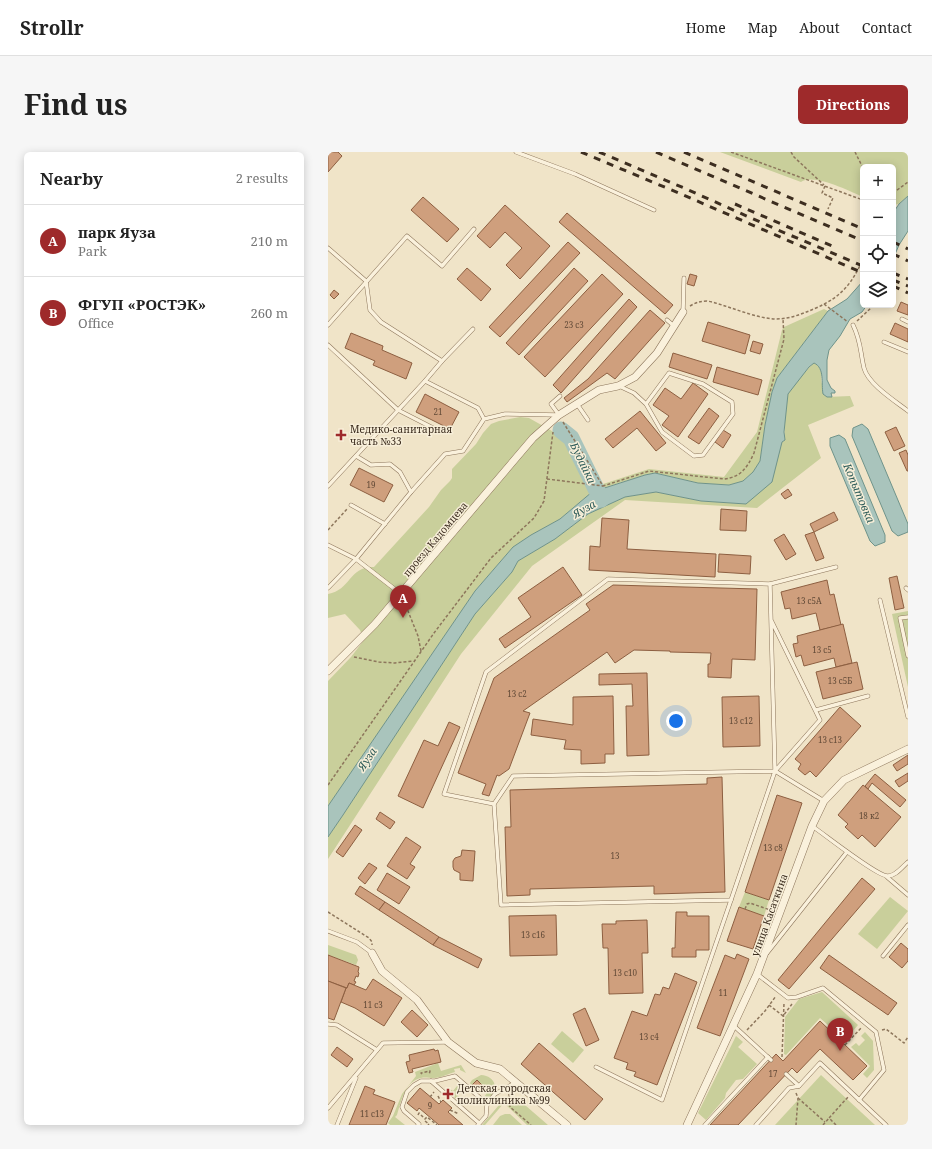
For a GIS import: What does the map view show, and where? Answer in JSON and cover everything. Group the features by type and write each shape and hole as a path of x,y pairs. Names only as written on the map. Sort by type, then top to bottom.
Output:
{"street":[{"name":"проезд Кадомцева","path":"328,671 375,624 533,438 557,417 598,390 618,386 635,377 657,353 683,312"},
{"name":"улица Касаткина","path":"687,1125 757,974 812,826 824,801 844,780 908,748"},
{"path":"372,953 382,971 417,1000 448,1042 476,1063 500,1069 567,1125"}],"lane":[{"path":"516,152 575,174 654,210"},
{"path":"328,325 407,236 442,266 474,229"},
{"path":"328,248 366,281 370,310 381,322 442,361"},
{"path":"683,312 684,278"},
{"path":"902,319 908,322"},
{"path":"667,320 674,326"},
{"path":"852,324 858,334 861,344 864,369 868,377 908,411"},
{"path":"328,486 473,329"},
{"path":"884,342 908,352"},
{"path":"328,345 398,410 437,430"},
{"path":"618,386 634,393 646,404 662,432 694,456 703,455 733,414 732,402 726,398 703,384 669,373 646,404"},
{"path":"425,381 478,408 484,419"},
{"path":"557,417 551,404 560,396"},
{"path":"577,404 588,420"},
{"path":"328,588 356,559 411,492 445,454 463,451 484,419 505,414 557,417"},
{"path":"356,456 371,465 390,464 400,472 411,492"},
{"path":"351,505 385,524"},
{"path":"328,545 356,559 401,594"},
{"path":"494,804 444,794 486,672 608,579 770,584 836,567"},
{"path":"596,1067 662,1100 775,771 770,584"},
{"path":"880,600 908,717"},
{"path":"908,617 900,618 908,656"},
{"path":"771,620 820,720 775,771"},
{"path":"816,710 868,696"},
{"path":"731,900 501,905 494,804 513,776 775,771 824,801"},
{"path":"812,826 847,852 878,873 887,877 908,895"},
{"path":"764,957 847,852"},
{"path":"887,877 894,875 908,862"},
{"path":"883,956 908,925"},
{"path":"328,931 357,942 372,953"},
{"path":"757,974 788,998 797,997 823,988 876,1032 884,1070 859,1100"},
{"path":"328,1024 338,1025 377,1050"},
{"path":"734,1026 771,1060"},
{"path":"328,1108 383,1043 448,1042"},
{"path":"705,1125 768,1057"},
{"path":"756,1125 789,1088 799,1086 820,1063 886,1125"},
{"path":"337,1125 357,1074"},
{"path":"786,1074 799,1086"},
{"path":"419,1125 404,1111 402,1106 407,1092 421,1081 436,1081 455,1076 487,1104"},
{"path":"430,1081 479,1124 486,1116 487,1104 496,1094 516,1082"}],"path":[{"path":"731,152 860,199"},
{"path":"792,152 794,157 825,186"},
{"path":"854,152 861,164"},
{"path":"896,190 908,182"},
{"path":"825,186 822,193 832,198 828,209"},
{"path":"683,312 695,303 707,302 765,318 783,319 800,315 824,304 836,296 848,286 860,266"},
{"path":"824,304 852,324 871,308"},
{"path":"547,479 603,486 649,471 724,479 732,478 740,474 749,464 754,453 784,339 783,319"},
{"path":"557,417 603,486"},
{"path":"328,785 421,651 491,558 534,518 544,501 557,417"},
{"path":"328,530 351,505"},
{"path":"401,594 418,636 421,651"},
{"path":"344,655 380,662 395,663 414,661"},
{"path":"745,909 747,904 750,903 780,914"},
{"path":"328,912 369,938 372,942 372,953"},
{"path":"743,1034 765,1011 780,991"},
{"path":"782,1057 784,995"},
{"path":"783,1016 797,997"},
{"path":"769,1005 783,1016"},
{"path":"845,1045 865,1024"},
{"path":"876,1032 886,1029 904,1043 908,1038"},
{"path":"793,1087 798,1098 825,1122"},
{"path":"509,1092 510,1107 531,1125"},
{"path":"506,1093 512,1092"},
{"path":"823,1125 852,1093"},
{"path":"430,1097 433,1094"},
{"path":"796,1125 798,1098"},
{"path":"428,1125 429,1124 425,1120 427,1117 437,1125"},
{"path":"829,1118 836,1125"}],"green space":[{"path":"720,152 908,152 908,196 899,204 896,204 896,164 860,164 860,196 823,181 807,180 801,182"},
{"path":"824,309 828,311 777,378 772,392 765,425 760,461 753,472 743,481 729,485 699,483 655,473 603,488 603,484 649,469 724,477 757,432 782,330 784,327"},
{"path":"814,363 819,367 821,372 822,386 827,397 850,396 854,406 808,425 821,458 757,508 625,500 532,566 461,654 328,859 328,837 475,614 512,572 518,561 555,539 588,514 625,497 656,492 701,501 746,504 782,442 785,440 785,416 788,394 796,382"},
{"path":"520,417 529,418 568,440 592,492 560,519 513,547 475,591 328,806 328,681 351,657 364,640 360,630 345,614 328,618 328,594 336,592 360,570 374,567 429,507 452,478 452,469 476,444 491,424"},
{"path":"908,611 908,687 892,614"},
{"path":"745,892 769,900 764,916 739,907"},
{"path":"890,897 908,911 877,949 858,934"},
{"path":"328,945 356,955 358,960 356,965 328,955"},
{"path":"822,992 858,1025 845,1040 820,1018 786,1055 784,1054 785,1017 799,999"},
{"path":"562,1031 584,1050 573,1063 551,1044"},
{"path":"865,1032 873,1041 874,1070 867,1078 863,1074 870,1066 851,1047 856,1043 859,1046 865,1040 861,1036"},
{"path":"736,1036 743,1042 738,1047 757,1064 743,1079 736,1080 726,1093 725,1098 706,1120 698,1113"},
{"path":"438,1063 441,1071 461,1065 466,1073 460,1070 460,1068 454,1069 455,1072 434,1078 423,1078 411,1083 404,1093 395,1117 405,1125 390,1125 388,1123 393,1116 402,1094 416,1076 415,1072"},
{"path":"481,1075 490,1078 493,1081 495,1088 494,1092 487,1099 484,1098 488,1090 477,1080 472,1086 470,1083 472,1080"},
{"path":"821,1075 875,1125 775,1125"},
{"path":"460,1085 461,1088 456,1094 463,1100 461,1103 448,1092 450,1089 453,1091"},
{"path":"509,1096 518,1099 548,1125 527,1125 504,1103 485,1125 482,1125 505,1098"},
{"path":"510,1114 522,1125 493,1125 500,1116"}],"water":[{"path":"908,196 908,231 896,252 896,208"},
{"name":"Яуза","path":"860,284 860,308 865,308 862,312 850,319 840,336 829,350 827,360 827,380 835,393 831,393 832,397 827,397 823,394 820,368 814,363 809,367 788,394 784,432 785,440 782,442 772,482 746,504 701,501 656,492 625,497 588,514 555,539 518,561 512,572 475,614 328,837 328,806 475,591 513,547 560,519 592,492 645,475 655,473 698,483 729,485 743,481 753,472 760,461 765,425 772,392 777,378 828,311 847,299"},
{"path":"862,424 868,429 908,524 908,532 898,536 892,531 852,436 853,428"},
{"name":"Копытовка","path":"839,435 845,439 885,535 885,542 875,546 870,541 830,446 830,438"}],"building":[{"path":"328,152 338,152 342,156 328,172"},
{"path":"423,197 459,229 447,242 411,210"},
{"path":"505,205 550,246 520,279 506,265 522,248 505,232 490,248 477,236"},
{"path":"567,213 673,305 665,314 559,222"},
{"path":"568,242 580,253 500,337 489,327"},
{"path":"467,268 491,289 481,301 457,279"},
{"path":"574,268 588,281 519,355 506,343"},
{"path":"602,274 623,294 545,377 524,357"},
{"path":"690,274 697,276 694,286 687,284"},
{"path":"334,290 339,294 334,299 330,295"},
{"path":"629,299 637,307 561,393 553,385"},
{"path":"901,302 908,305 908,315 897,311"},
{"path":"650,310 665,323 615,379 607,373 567,402 564,398 588,379"},
{"path":"708,322 750,335 745,354 702,341"},
{"path":"895,323 908,329 908,342 890,334"},
{"path":"351,333 383,346 382,350 412,363 406,379 373,365 375,361 345,348"},
{"path":"753,341 763,344 760,354 750,351"},
{"path":"673,353 712,365 707,379 669,367"},
{"path":"717,367 762,380 758,395 713,382"},
{"path":"693,383 708,394 678,437 662,425 669,416 653,405 665,388 681,399"},
{"path":"425,394 459,412 450,429 416,412"},
{"path":"709,408 719,416 699,444 688,437"},
{"path":"640,411 666,443 656,451 637,428 613,448 605,439"},
{"path":"896,427 905,446 894,451 885,432"},
{"path":"723,430 731,435 723,448 715,442"},
{"path":"906,450 908,455 908,471 899,453"},
{"path":"359,468 393,485 384,502 350,485"},
{"path":"788,489 792,495 785,499 781,494"},
{"path":"721,509 747,511 746,531 720,530"},
{"path":"834,512 838,520 814,532 810,524"},
{"path":"602,518 629,520 627,549 716,554 715,577 589,570 590,546 600,547"},
{"path":"814,532 824,558 816,561 805,535"},
{"path":"784,534 796,554 786,560 774,540"},
{"path":"719,554 751,556 750,574 718,572"},
{"path":"563,567 582,595 505,648 499,639 531,617 518,598"},
{"path":"897,576 904,608 895,610 889,578"},
{"path":"827,580 830,595 834,594 841,625 820,630 816,613 792,619 790,608 785,609 781,592"},
{"path":"613,585 757,589 755,660 732,659 731,678 708,677 708,664 710,664 711,653 634,650 615,663 607,652 523,711 530,713 509,769 499,776 497,775 489,796 482,794 486,784 458,773 494,678 590,610 586,604"},
{"path":"843,624 852,663 836,667 834,658 804,666 801,655 796,657 793,644 798,643 797,636"},
{"path":"857,662 863,689 823,699 816,672"},
{"path":"647,673 649,755 627,756 626,706 633,706 632,684 599,685 599,674"},
{"path":"613,696 614,754 605,754 605,763 581,764 581,750 564,749 566,740 531,735 533,719 573,725 573,697"},
{"path":"759,696 760,746 723,747 722,697"},
{"path":"840,707 861,726 816,777 810,771 805,775 798,769 801,764 795,759"},
{"path":"449,722 460,727 423,808 398,796 424,740 438,746"},
{"path":"908,755 908,764 897,771 893,765"},
{"path":"908,773 908,781 899,787 895,781"},
{"path":"875,774 906,800 900,807 872,783 868,789 865,786"},
{"path":"722,777 725,892 654,894 654,886 530,889 530,895 507,896 505,827 511,827 510,790 707,784 707,778"},
{"path":"863,785 901,817 875,847 862,835 858,839 845,827 848,824 838,815"},
{"path":"777,795 802,803 769,900 745,892"},
{"path":"380,812 395,822 390,829 376,819"},
{"path":"355,825 362,830 343,857 336,852"},
{"path":"406,837 421,847 410,864 415,867 407,879 387,866"},
{"path":"462,850 475,851 473,881 460,880 460,873 454,870 453,861 455,858 461,856"},
{"path":"369,863 377,868 365,884 358,878"},
{"path":"387,873 410,887 399,904 377,890"},
{"path":"862,878 875,889 789,989 778,980"},
{"path":"360,886 385,902 379,910 355,894"},
{"path":"385,902 439,937 433,945 379,910"},
{"path":"739,907 764,916 753,949 727,941"},
{"path":"676,912 687,912 687,916 709,916 709,950 696,950 696,957 672,957 672,948 675,948"},
{"path":"556,915 557,955 510,956 509,916"},
{"path":"647,920 648,953 642,953 643,993 609,994 608,948 603,948 602,924 616,924 616,921"},
{"path":"439,937 482,959 478,968 433,945"},
{"path":"901,943 908,949 908,961 902,968 889,957"},
{"path":"737,954 749,959 720,1036 697,1028 725,955 735,959"},
{"path":"328,955 359,967 358,977 356,976 354,981 356,982 354,985 349,983 347,988 328,981"},
{"path":"829,955 897,1003 888,1015 820,968"},
{"path":"675,973 697,982 657,1085 634,1076 636,1072 626,1069 628,1063 614,1058 632,1011 647,1016 655,994 660,995 663,987 669,989"},
{"path":"373,979 402,998 384,1026 355,1008 341,1002 349,983 366,990"},
{"path":"328,981 346,988 334,1020 328,1018"},
{"path":"585,1008 599,1040 586,1046 573,1014"},
{"path":"412,1010 428,1025 417,1037 401,1022"},
{"path":"820,1021 867,1066 853,1080 820,1049 797,1073 792,1068 738,1125 710,1125 776,1054 783,1061"},
{"path":"539,1043 603,1099 585,1120 521,1064"},
{"path":"337,1047 353,1059 347,1067 331,1055"},
{"path":"434,1049 435,1051 438,1050 441,1062 412,1069 413,1072 409,1073 406,1062 410,1061 409,1055"},
{"path":"477,1080 482,1085 478,1090 472,1085"},
{"path":"365,1086 375,1090 373,1094 395,1102 386,1125 349,1125"},
{"path":"420,1088 439,1104 443,1100 452,1108 448,1112 463,1125 439,1125 419,1108 417,1111 407,1103"}],"waterway":[{"name":"Будайка","path":"561,430 571,438 601,499"}],"railway":[{"path":"581,152 861,272"},
{"path":"599,152 860,265"},
{"path":"656,152 860,240"},
{"path":"684,152 860,228"},
{"path":"735,204 832,246"},
{"path":"896,243 908,249"},
{"path":"896,255 908,261"},
{"path":"896,274 908,279"},
{"path":"896,281 908,286"},
{"path":"896,287 908,293"}],"place":[{"name":"Медико-санитарная часть №33","path":"341,435"},
{"name":"парк Яуза","path":"403,618"},
{"name":"ФГУП «РОСТЭК»","path":"840,1051"},
{"name":"Детская городская поликлиника №99","path":"448,1094"}]}
